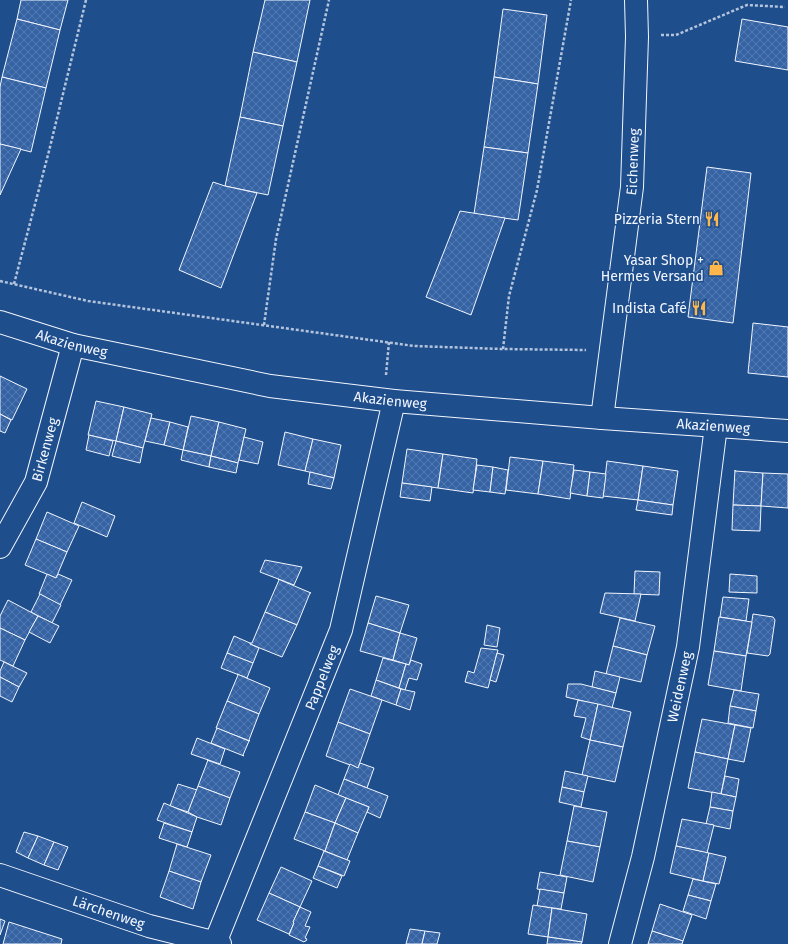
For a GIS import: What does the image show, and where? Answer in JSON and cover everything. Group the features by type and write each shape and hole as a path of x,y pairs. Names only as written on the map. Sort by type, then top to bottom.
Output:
{"street":[{"name":"Eichenweg","path":"602,418 632,187 637,37 636,0"},
{"name":"Akazienweg","path":"0,322 73,345 270,386 388,401 788,431"},
{"name":"Birkenweg","path":"0,547 36,482 73,345"},
{"name":"Pappelweg","path":"217,944 340,630 388,401"},
{"name":"Weidenweg","path":"620,944 643,857 688,647 716,426"},
{"name":"Lärchenweg","path":"0,875 149,926 217,944"}],"path":[{"path":"14,284 49,151 86,0"},
{"path":"264,325 276,239 329,0"},
{"path":"503,349 509,296 536,190 571,0"},
{"path":"637,37 676,34 747,5 785,7"},
{"path":"0,281 88,301 414,346 611,351"},
{"path":"388,401 389,342"}],"building":[{"path":"21,0 68,0 60,30 17,19"},
{"path":"265,0 310,0 297,62 253,52"},
{"path":"503,9 547,15 538,84 494,77"},
{"path":"17,19 60,30 46,88 2,77"},
{"path":"742,19 788,27 788,70 735,61"},
{"path":"253,52 297,62 283,126 240,117"},
{"path":"2,77 46,88 31,152 0,144 0,87"},
{"path":"494,77 538,84 528,153 484,147"},
{"path":"240,117 283,126 268,195 225,186"},
{"path":"0,144 21,149 0,195"},
{"path":"484,147 528,153 518,220 474,214"},
{"path":"707,167 751,173 733,323 688,317"},
{"path":"213,182 257,193 221,288 179,270"},
{"path":"460,211 505,218 471,315 426,297"},
{"path":"753,323 788,327 788,377 748,373"},
{"path":"0,376 27,389 12,420 0,414"},
{"path":"96,401 124,407 116,441 88,435"},
{"path":"124,407 152,414 143,448 116,441"},
{"path":"0,414 11,420 5,433 0,431"},
{"path":"191,416 219,422 211,456 183,450"},
{"path":"151,418 170,422 164,445 145,441"},
{"path":"170,422 188,427 183,450 164,445"},
{"path":"219,422 246,429 238,463 211,456"},
{"path":"285,432 313,439 305,471 278,465"},
{"path":"89,435 113,441 109,456 86,450"},
{"path":"244,437 263,442 258,464 239,460"},
{"path":"313,439 341,445 334,478 305,471"},
{"path":"116,441 143,448 140,463 112,456"},
{"path":"407,449 443,454 438,488 402,483"},
{"path":"183,450 211,456 209,467 181,460"},
{"path":"443,454 477,459 473,493 438,488"},
{"path":"211,456 238,463 236,473 209,467"},
{"path":"510,457 543,461 538,494 506,490"},
{"path":"543,461 574,465 570,499 538,494"},
{"path":"607,461 643,466 638,500 603,496"},
{"path":"477,465 493,467 490,492 473,490"},
{"path":"643,466 678,471 673,505 638,500"},
{"path":"493,467 508,470 505,494 490,492"},
{"path":"574,470 590,472 587,496 570,493"},
{"path":"735,470 763,473 761,506 733,505"},
{"path":"310,472 334,478 331,489 308,484"},
{"path":"590,472 606,474 603,498 587,496"},
{"path":"763,473 788,474 788,508 761,506"},
{"path":"402,483 432,487 430,501 400,497"},
{"path":"638,500 673,505 672,515 636,510"},
{"path":"82,502 115,516 107,537 74,523"},
{"path":"733,505 761,506 760,531 732,530"},
{"path":"47,512 79,526 67,552 36,539"},
{"path":"36,539 67,552 56,578 25,565"},
{"path":"265,560 302,567 294,585 260,572"},
{"path":"635,571 660,572 659,595 634,594"},
{"path":"47,574 56,578 58,574 72,580 60,605 39,594"},
{"path":"730,574 757,576 757,593 729,592"},
{"path":"278,579 311,593 297,625 265,612 279,580"},
{"path":"605,593 641,594 635,621 600,613"},
{"path":"40,594 61,605 52,623 31,612"},
{"path":"376,596 409,605 400,633 368,623"},
{"path":"723,597 749,599 746,621 720,617"},
{"path":"8,600 38,616 25,640 0,628 0,616"},
{"path":"265,612 297,625 282,657 250,644 252,643"},
{"path":"753,614 773,617 775,620 770,654 768,656 747,653"},
{"path":"38,616 59,626 50,643 29,632"},
{"path":"719,617 752,622 746,656 714,651"},
{"path":"620,618 655,626 647,655 613,646"},
{"path":"368,623 400,633 393,660 360,651"},
{"path":"487,625 500,628 497,647 484,645"},
{"path":"0,628 25,640 13,666 0,660"},
{"path":"400,633 417,638 409,665 393,660"},
{"path":"234,636 259,648 253,663 227,653"},
{"path":"613,646 647,655 641,682 606,674"},
{"path":"481,648 498,650 488,688 465,682 468,671 474,673"},
{"path":"714,651 746,656 741,691 708,685"},
{"path":"227,653 253,663 247,678 221,668"},
{"path":"497,653 504,655 496,682 490,680"},
{"path":"383,658 406,664 399,688 376,680"},
{"path":"411,660 422,664 417,680 409,678 405,690 399,688 406,664 409,665"},
{"path":"4,662 27,673 19,687 0,677 0,671"},
{"path":"595,671 620,677 616,693 592,687"},
{"path":"237,674 270,688 259,714 227,701 238,675"},
{"path":"0,677 19,687 12,702 0,696"},
{"path":"376,680 401,689 396,705 371,696"},
{"path":"568,684 581,684 616,693 612,708 566,697"},
{"path":"350,689 382,700 370,734 338,722"},
{"path":"401,689 415,692 410,710 396,705"},
{"path":"734,690 759,694 756,711 730,706"},
{"path":"578,700 598,704 590,740 581,737 586,718 574,716"},
{"path":"227,701 259,714 249,740 250,741 216,728"},
{"path":"598,704 631,712 623,747 590,740"},
{"path":"730,706 756,711 753,728 728,723"},
{"path":"702,719 735,725 728,759 695,752"},
{"path":"338,722 370,734 358,768 326,756"},
{"path":"735,725 751,728 744,762 728,759"},
{"path":"217,728 249,741 243,755 244,756 211,743"},
{"path":"197,738 225,749 220,764 191,754"},
{"path":"590,740 623,747 615,782 582,775"},
{"path":"695,752 728,759 721,794 688,788"},
{"path":"208,760 240,772 230,798 198,786"},
{"path":"360,763 374,768 367,788 344,779 350,764 358,768"},
{"path":"565,771 588,776 584,792 562,787"},
{"path":"725,776 739,779 736,797 721,794"},
{"path":"344,779 388,796 380,818 367,812 369,807 338,795"},
{"path":"178,784 197,790 188,812 170,806"},
{"path":"315,785 346,798 335,823 305,812"},
{"path":"198,786 230,798 221,825 197,817 188,812"},
{"path":"562,787 584,792 581,807 559,802"},
{"path":"712,792 736,797 733,811 710,807"},
{"path":"346,798 369,807 358,833 335,823"},
{"path":"164,803 197,817 192,832 157,820"},
{"path":"574,806 607,812 600,847 567,841"},
{"path":"710,807 733,811 730,829 706,824"},
{"path":"305,812 335,823 325,851 294,839"},
{"path":"682,819 714,825 707,853 676,846"},
{"path":"164,823 192,832 187,847 159,838"},
{"path":"335,823 358,833 347,860 325,851"},
{"path":"24,832 38,836 28,858 16,852"},
{"path":"38,836 54,842 44,865 28,858"},
{"path":"567,841 600,847 593,882 560,875"},
{"path":"54,842 68,847 58,870 44,865"},
{"path":"177,844 211,855 201,882 169,871"},
{"path":"676,846 709,853 703,881 670,873"},
{"path":"324,851 350,861 344,876 318,866"},
{"path":"709,853 726,857 719,884 703,881"},
{"path":"318,866 342,876 337,888 313,878"},
{"path":"281,867 312,881 300,907 269,893"},
{"path":"169,871 201,882 193,909 160,897"},
{"path":"540,872 567,877 564,893 537,889"},
{"path":"693,879 716,884 711,901 688,895"},
{"path":"540,889 564,893 561,909 537,906"},
{"path":"269,893 300,907 289,934 257,920"},
{"path":"688,895 711,901 706,919 683,911"},
{"path":"660,904 692,915 683,941 652,931"},
{"path":"533,905 552,908 548,937 528,934"},
{"path":"300,907 311,912 305,926 310,927 305,938 307,939 304,942 289,935"},
{"path":"552,908 587,914 582,942 548,937"},
{"path":"0,919 5,921 0,935"},
{"path":"9,922 62,939 61,944 3,944"},
{"path":"410,929 425,931 422,944 406,944"},
{"path":"425,931 440,933 437,944 422,944"},
{"path":"652,931 683,941 682,944 648,944"},
{"path":"548,937 582,942 581,944 547,944"}],"place":[{"name":"Pizzeria Stern","path":"712,219"},
{"name":"Yasar Shop + Hermes Versand","path":"716,268"},
{"name":"Indista Café","path":"699,308"}]}
